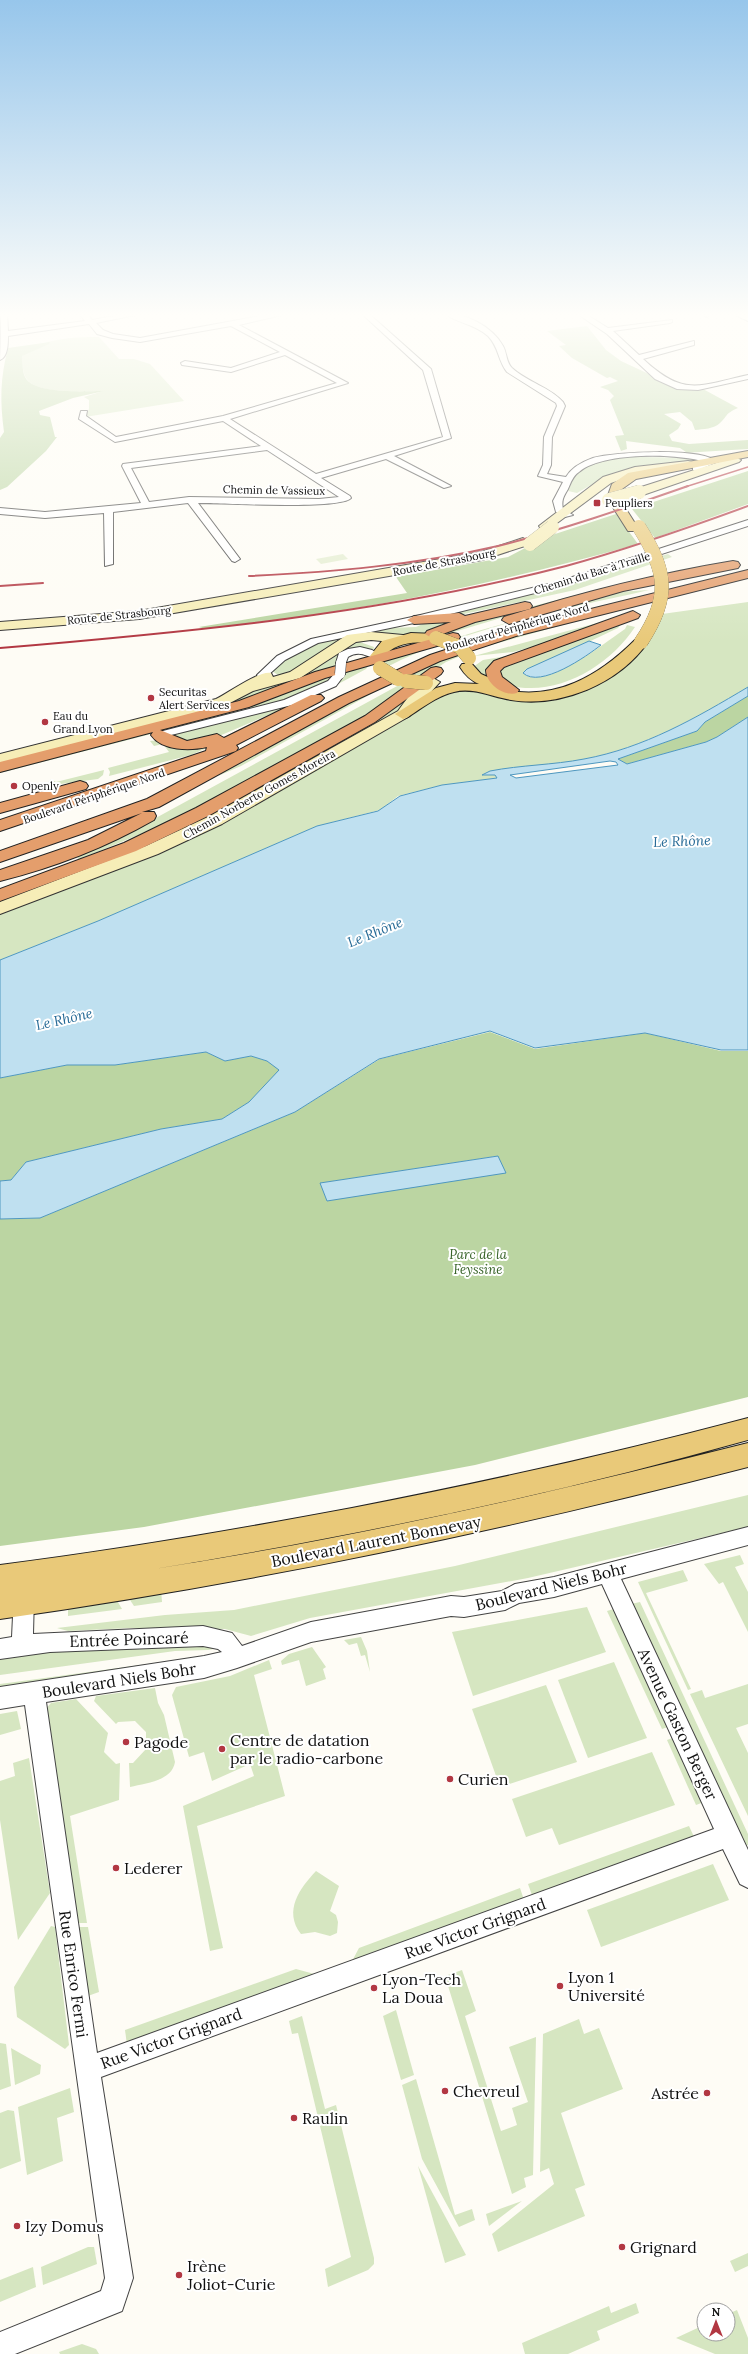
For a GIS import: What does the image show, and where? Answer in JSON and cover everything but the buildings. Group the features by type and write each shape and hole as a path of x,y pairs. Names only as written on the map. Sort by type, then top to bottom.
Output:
{"highway":[{"path":"0,767 250,702 320,675 387,657 614,588 686,572 748,562"},
{"name":"Boulevard Périphérique Nord","path":"226,756 378,675 450,646 528,622 748,568"},
{"name":"Boulevard Périphérique Nord","path":"0,808 66,788 226,756 386,679 473,644 748,574"},
{"path":"0,895 130,847 202,812 370,719 424,678 462,657 508,643 681,600 748,581"},
{"path":"430,638 470,619 576,593 614,588"},
{"path":"506,692 492,674 493,670 499,664 540,648 681,600"},
{"path":"414,620 431,617 463,617 542,602"},
{"path":"468,663 484,657 540,648"},
{"path":"0,818 73,794 187,763 369,672 378,660"},
{"path":"0,865 151,814 402,680"},
{"path":"158,736 179,745 196,747 301,706"},
{"path":"0,836 87,808 206,762 226,756"},
{"path":"0,876 116,836 151,814 226,756"},
{"path":"0,841 128,798 226,756"},
{"path":"0,846 130,802 226,756"},
{"path":"0,849 130,805 226,756"},
{"path":"0,852 132,807 226,756"},
{"path":"0,857 135,811 226,756"},
{"path":"0,861 146,812 226,756"},
{"name":"Boulevard Périphérique Nord","path":"0,813 69,791 187,763"},
{"name":"Boulevard Périphérique Nord","path":"0,822 187,763"},
{"name":"Boulevard Périphérique Nord","path":"0,827 82,802 187,763"},
{"path":"0,832 70,810 87,808"},
{"path":"0,870 136,824"},
{"path":"0,887 67,871"}],"main road":[{"name":"Route de Strasbourg","path":"565,513 639,492 748,455"},
{"name":"Route de Strasbourg","path":"0,626 139,615 308,586 344,582 490,558 527,543 596,486 614,477 643,469 695,466 712,461 748,455"},
{"path":"403,714 441,692 454,687 473,687 538,698 580,688 612,670 656,618 664,588 658,557 636,528 621,499 622,491 636,480 648,476 695,466 736,460"},
{"path":"261,680 290,677 312,666 340,644 359,636 403,639 430,638 456,644 463,649 468,663 476,677 506,692"},
{"path":"378,660 388,644 403,639"},
{"path":"340,644 355,640 367,641 374,644 378,660 402,680 472,682 506,692"},
{"path":"435,682 459,675 468,663"},
{"name":"Chemin du Bac à Traille","path":"0,759 210,705 229,698 261,680"},
{"name":"Chemin Norberto Gomes Moreira","path":"25,897 152,850 210,824 403,714 422,692 435,682"},
{"path":"0,904 25,897"},
{"path":"0,908 25,897"},
{"name":"Boulevard Laurent Bonnevay","path":"13,1576 156,1557 442,1503 630,1460 748,1429"},
{"name":"Boulevard Laurent Bonnevay","path":"12,1604 238,1568 358,1546 527,1511 748,1455"}],"street":[{"path":"90,423 115,440 200,423"},
{"name":"Chemin de Vassieux","path":"0,512 45,515 109,510 191,500 319,502 347,498 232,423"},
{"path":"314,477 447,438 443,423"},
{"path":"554,423 548,437 547,465 542,476 569,480"},
{"path":"146,505 126,466 270,447"},
{"path":"387,456 447,486"},
{"path":"565,513 556,504 574,471 611,456 701,457 712,461"},
{"path":"191,500 235,559"},
{"path":"108,564 109,510"},
{"name":"Chemin du Bac à Traille","path":"383,627 419,624 431,617 560,584 663,552 748,523"},
{"name":"Chemin du Bac à Traille","path":"261,680 286,655 314,641 414,620"},
{"path":"158,736 269,709 319,690 335,682 341,669 343,655 350,651 366,651 378,660"},
{"name":"Boulevard Niels Bohr","path":"0,1698 204,1667 235,1653 311,1632 451,1606 464,1607 505,1600 515,1594 554,1587 748,1536"},
{"name":"Avenue Gaston Berger","path":"607,1572 748,1876"},
{"path":"13,1576 12,1604 22,1645"},
{"name":"Entrée Poincaré","path":"0,1650 22,1645 50,1642 203,1636 225,1639 235,1653"},
{"name":"Rue Enrico Fermi","path":"0,2346 112,2301 119,2278 87,2069 34,1693"},
{"name":"Rue Victor Grignard","path":"87,2069 729,1835"}],"green space":[{"path":"3,423 51,423 55,437 57,437 46,451 7,487 0,490 0,438 4,432"},
{"path":"619,423 679,423 681,424 678,429 669,435 672,441 689,444 748,440 748,449 683,453 681,452 686,452 680,448 626,441 627,449 621,451 615,436 624,435"},
{"path":"692,423 720,423 708,428 695,430"},
{"path":"625,457 696,458 700,460 596,482 577,493 568,491 573,478 578,472 585,467 600,461"},
{"path":"748,471 748,504 655,538 632,509"},
{"path":"616,514 638,544 494,581 397,601 299,617 224,627 199,627 407,593 396,577 508,557 546,537"},
{"path":"343,554 348,559 321,564 316,559"},
{"path":"668,554 672,557 575,590 455,616 443,614 560,586"},
{"path":"649,590 549,612 517,620 617,592"},
{"path":"588,592 444,635 459,625"},
{"path":"645,602 480,648 446,662 420,679 406,677 433,663 491,641"},
{"path":"748,602 748,687 709,710 670,730 607,754 562,763 492,771 482,775 497,775 497,778 442,785 398,796 380,810 317,826 98,921 0,960 0,912 156,852 442,694 466,688 491,695 583,690 662,614"},
{"path":"638,612 532,647 513,652 474,656"},
{"path":"455,620 425,633 341,639 293,671 278,675 272,671 286,657 310,644 390,628 416,627 430,621"},
{"path":"517,620 442,643 449,640"},
{"path":"622,623 618,628 523,673 532,677 545,676 559,671 590,653 625,629 627,625 635,627 624,642 595,667 560,684 523,688 505,684 498,670"},
{"path":"360,642 374,647 373,651 357,648 336,666 255,697 0,763 269,684 346,644"},
{"path":"442,643 387,667 384,661"},
{"path":"519,654 497,662 492,682 473,667 483,660"},
{"path":"369,665 366,669 329,689 205,742 193,745 171,735 333,685 343,679 345,670"},
{"path":"336,672 334,679 302,695 0,773 0,770 222,712"},
{"path":"389,684 241,766 218,776 317,718"},
{"path":"399,685 412,686 333,737 251,783 122,842 79,859 74,855 121,837"},
{"path":"419,686 401,710 210,821 55,883 0,901 0,899 113,859"},
{"path":"748,696 748,717 717,737 706,742 627,764 618,759 697,731 705,722"},
{"path":"247,730 191,755 109,776 110,772 108,768 169,752 163,744 154,746 150,741 160,741 184,749 189,749 211,745"},
{"path":"104,770 103,775 98,779 53,785 48,782 51,779 56,782"},
{"name":"Parc de la Feyssine","path":"490,1032 535,1049 645,1033 721,1051 748,1051 748,1397 475,1465 144,1527 0,1546 0,1219 40,1218 295,1112 380,1059","holes":["498,1156 327,1201 321,1183"]},
{"path":"206,1052 225,1061 251,1056 267,1061 280,1070 249,1102 222,1119 161,1129 26,1162 11,1180 0,1181 0,1078 67,1065 115,1065"},
{"path":"748,1495 748,1527 528,1578 310,1618 251,1636 225,1629 130,1628 68,1631 57,1628 165,1615 234,1610 455,1566"},
{"path":"740,1555 744,1564 735,1567 748,1592 748,1632 723,1582 719,1584 704,1564"},
{"path":"683,1570 688,1581 646,1593 691,1689 688,1690 638,1582"},
{"path":"161,1589 162,1602 134,1606 126,1594"},
{"path":"115,1597 122,1609 68,1616 68,1603"},
{"path":"640,1602 748,1834 748,1845 745,1846 631,1604"},
{"path":"587,1607 606,1652 473,1696 452,1632"},
{"path":"617,1608 671,1726 662,1729 607,1611"},
{"path":"361,1637 367,1651 370,1672 365,1655 361,1656 357,1643 349,1645 344,1640"},
{"path":"208,1642 219,1648 208,1650 175,1651 0,1675 0,1655"},
{"path":"312,1647 326,1667 323,1669 326,1679 306,1686 299,1660 282,1665 281,1661 289,1654"},
{"path":"203,1660 0,1690 0,1684 170,1661"},
{"path":"269,1660 272,1669 254,1675 285,1796 197,1826 223,1948 210,1951 183,1806 254,1776 250,1764 212,1781 204,1752 189,1757 172,1695 176,1687 230,1676"},
{"path":"614,1662 647,1738 588,1758 558,1680"},
{"path":"748,1684 748,1724 736,1728 748,1753 748,1816 690,1694 702,1690 705,1698"},
{"path":"546,1685 577,1762 500,1787 472,1709"},
{"path":"155,1688 158,1703 164,1715 175,1762 173,1768 164,1777 130,1787 129,1763 133,1763 146,1749 146,1732 135,1721 118,1722 116,1724 94,1701 96,1696"},
{"path":"76,1699 108,1733 104,1752 116,1764 120,1763 119,1800 70,1816 87,1923 74,1923 43,1712 51,1703"},
{"path":"17,1711 21,1729 0,1735 0,1714"},
{"path":"675,1737 704,1802 696,1805 667,1740"},
{"path":"652,1752 675,1805 559,1845 552,1828 526,1837 512,1799"},
{"path":"29,1758 50,1893 18,1940 0,1820 0,1781 15,1776 13,1763"},
{"path":"689,1826 695,1839 533,1898 528,1884"},
{"path":"713,1864 729,1900 601,1947 587,1910"},
{"path":"316,1871 339,1886 330,1911 336,1915 338,1922 337,1933 330,1936 315,1932 301,1934 294,1917 294,1908 299,1892"},
{"path":"520,1888 524,1900 351,1963 359,1948"},
{"path":"51,1926 55,1927 69,2045 65,2049 17,2017 14,1987"},
{"path":"75,1927 88,1927 99,1992 85,1997"},
{"path":"296,1969 318,1975 127,2045 125,2030"},
{"path":"462,1970 476,2011 465,2016 501,2131 517,2125 512,2108 528,2102 509,2047 536,2037 533,2175 524,2178 526,2187 512,2194 445,1976"},
{"path":"396,2010 414,2075 401,2080 383,2016"},
{"path":"302,2016 325,2109 336,2105 374,2258 374,2264 368,2270 328,2287 325,2269 351,2257 298,2033 292,2034 289,2021"},
{"path":"579,2019 584,2034 599,2028 623,2089 561,2113 585,2185 575,2189 585,2216 498,2252 492,2234 554,2184 549,2168 540,2172 543,2034"},
{"path":"0,2043 6,2044 11,2086 0,2090"},
{"path":"11,2048 41,2065 40,2074 15,2085"},
{"path":"416,2079 455,2215 472,2209 475,2220 459,2227 422,2159 402,2085"},
{"path":"70,2088 74,2112 57,2118 63,2161 27,2175 18,2107"},
{"path":"8,2110 14,2111 21,2161 0,2169 0,2113"},
{"path":"418,2166 466,2255 445,2263"},
{"path":"522,2201 489,2226 486,2214"},
{"path":"88,2247 94,2247 97,2264 43,2285 41,2267"},
{"path":"748,2253 748,2266 735,2272 730,2261"},
{"path":"33,2267 36,2287 0,2302 0,2280"},
{"path":"636,2303 639,2313 597,2331 600,2340 568,2354 525,2354 522,2343 609,2306 611,2313"},
{"path":"736,2310 748,2338 748,2354 715,2354 676,2338 696,2329 696,2342 736,2342"},
{"path":"82,2344 96,2349 99,2354 60,2354 59,2352"}],"water":[{"path":"589,641 601,645 575,663 563,669 540,677 531,677 523,673 527,669"},
{"name":"Le Rhône","path":"748,687 748,696 705,722 697,731 618,759 627,764 706,742 717,737 748,717 748,1050 721,1050 645,1033 535,1048 490,1031 379,1059 295,1112 40,1218 0,1219 0,1181 11,1180 26,1162 161,1129 222,1119 249,1102 279,1070 267,1061 251,1056 225,1061 206,1052 115,1065 67,1065 0,1078 0,960 98,921 317,826 378,811 400,796 442,785 497,778 495,775 482,775 490,771 572,761 606,754 649,740 689,721","holes":["610,761 616,762 618,765 516,778 510,775"]},
{"path":"498,1156 506,1173 327,1201 320,1183"}],"railway":[{"path":"686,487 748,467"},
{"path":"249,576 374,567 467,553 570,526 686,487"},
{"path":"0,648 214,628 356,609 426,597 496,583 566,566 658,538 748,506"},
{"path":"0,586 43,583"}],"place":[{"name":"Peupliers","path":"597,503"},
{"name":"Securitas Alert Services","path":"151,698"},
{"name":"Eau du Grand Lyon","path":"45,722"},
{"name":"Openly","path":"14,786"},
{"name":"Pagode","path":"126,1742"},
{"name":"Centre de datation par le radio-carbone","path":"222,1749"},
{"name":"Curien","path":"450,1779"},
{"name":"Lederer","path":"116,1868"},
{"name":"Lyon 1 Université","path":"560,1986"},
{"name":"Lyon-Tech La Doua","path":"374,1988"},
{"name":"Chevreul","path":"445,2091"},
{"name":"Astrée","path":"707,2093"},
{"name":"Raulin","path":"294,2118"},
{"name":"Izy Domus","path":"17,2226"},
{"name":"Grignard","path":"622,2247"},
{"name":"Irène Joliot-Curie","path":"179,2275"}]}
